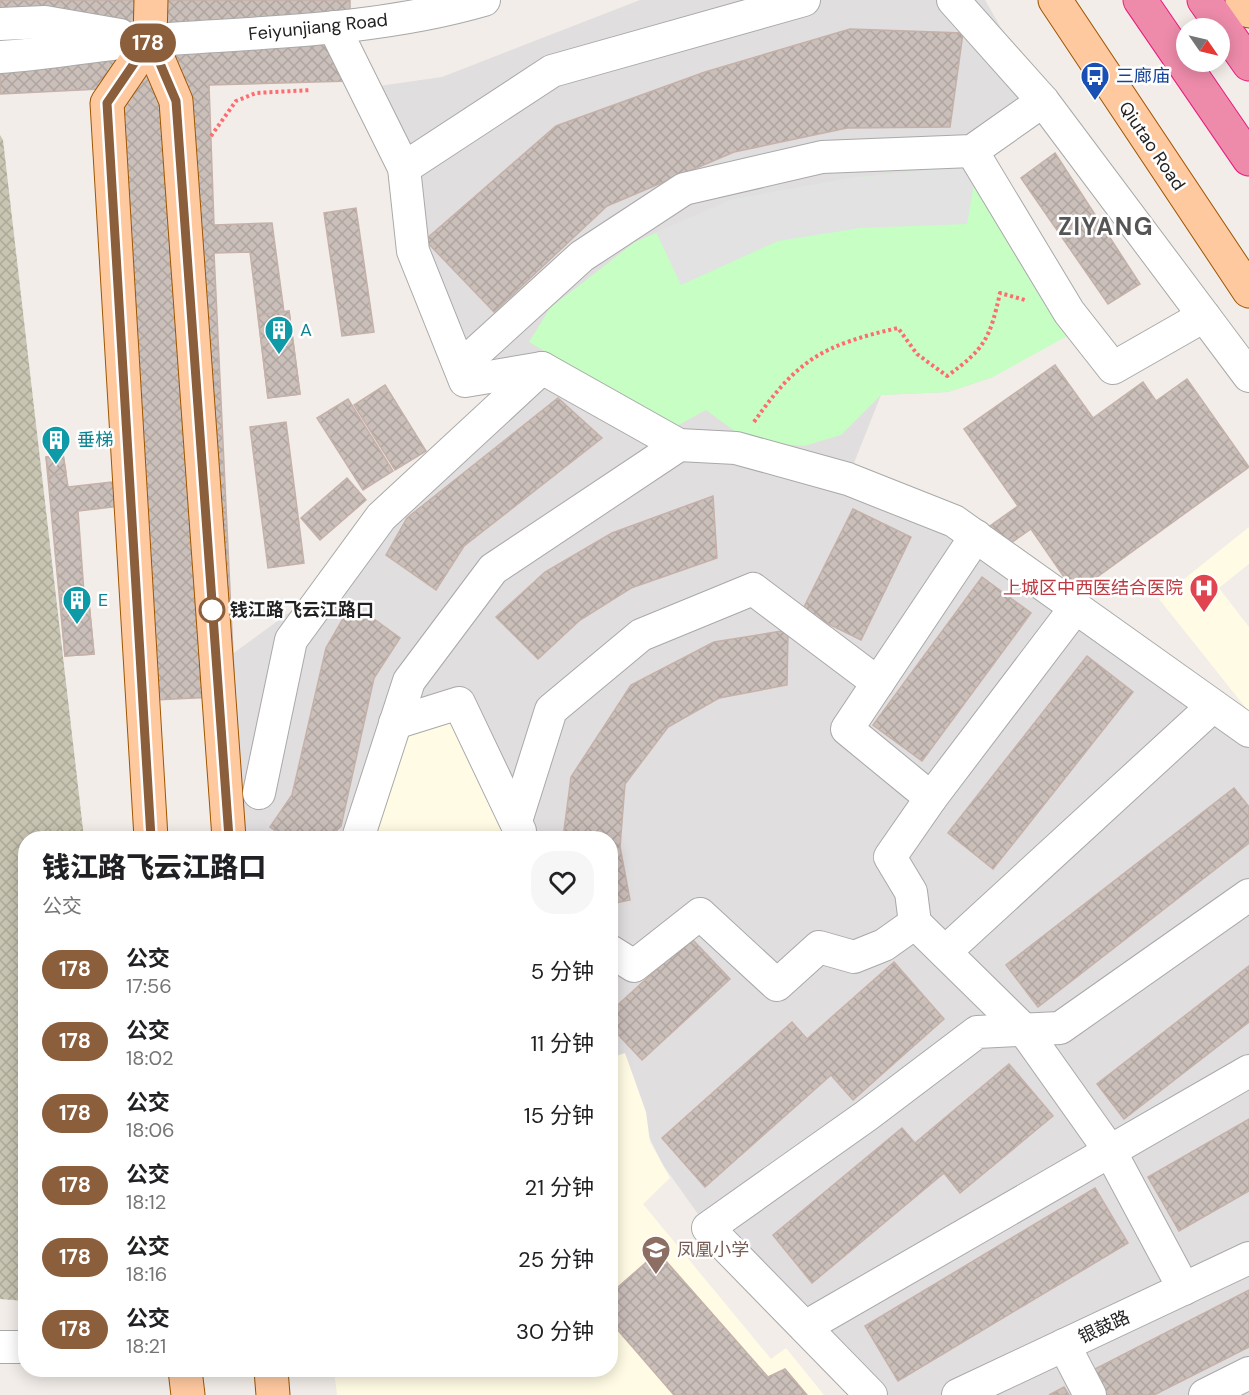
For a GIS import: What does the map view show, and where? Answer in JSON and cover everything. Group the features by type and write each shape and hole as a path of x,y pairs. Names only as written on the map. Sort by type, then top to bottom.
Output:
{"highway":[{"path":"1140,0 1249,159"},
{"path":"1204,0 1249,64"}],"main road":[{"path":"151,0 150,40 176,101 228,831"},
{"name":"Qiutao Road","path":"1055,0 1249,291"},
{"path":"1242,0 1249,11"},
{"path":"150,40 107,103 152,831"},
{"path":"186,1377 188,1395"},
{"path":"272,1377 273,1395"}],"street":[{"name":"Feiyunjiang Road","path":"0,57 44,55 150,40 334,27 444,11 484,0"},
{"path":"404,168 552,71 804,0"},
{"path":"953,0 1044,100 1249,376"},
{"name":"Feiyunjiang Road","path":"0,24 45,22 150,40"},
{"path":"334,27 404,168 413,251 465,381 542,368 680,445 736,447 848,479 954,521 1249,731"},
{"path":"460,367 582,256 684,189 822,157 972,151 1044,100"},
{"path":"972,151 1069,312 1113,368 1204,316"},
{"path":"259,793 291,640 381,517 542,368"},
{"path":"360,831 409,681 493,569 680,445"},
{"path":"931,798 848,729 976,536"},
{"path":"520,830 551,710 641,635 753,589 878,682"},
{"path":"1076,607 931,798 890,857 911,892 915,922 1024,1030 1110,1151 1184,1289"},
{"path":"395,723 459,703 520,830"},
{"path":"945,952 1214,706"},
{"path":"871,1395 708,1228 866,1116 977,1032 1060,1029 1249,895"},
{"path":"618,956 634,966 700,914 777,985 819,947 854,957 884,945 915,922"},
{"path":"805,1327 1249,1071"},
{"name":"银鼓路","path":"958,1395 1249,1258"},
{"path":"1064,1345 1090,1395"},
{"path":"0,1347 18,1347"},
{"path":"1205,1395 1249,1373"}],"path":[{"path":"210,137 236,101 256,93 311,90"},
{"path":"736,447 780,386 819,353 848,341 898,328 917,354 946,376 969,360 991,332 1000,293 1069,312"}],"shaded area":[{"path":"640,0 985,0 1043,101 972,151 993,377 948,392 881,395 848,478 954,521 1249,731 1249,1395 871,1395 708,1228 663,1165 618,1074 618,831 228,831 216,666 336,578 541,369 465,381 365,88 442,77"},
{"path":"0,135 3,140 83,831 18,831 18,1300 0,1299"},
{"path":"977,166 967,224 860,228 778,241 681,285 656,232 731,200 851,178"},
{"name":"上城区中西医结合医院","path":"1249,527 1249,564 1219,588 1249,627 1249,712 1159,599"},
{"path":"459,703 521,831 360,831 395,723"},
{"name":"凤凰小学","path":"625,1053 646,1112 650,1142 670,1178 643,1204 771,1359 786,1348 824,1395 337,1395 335,1377 618,1377 618,1055"}],"green space":[{"path":"977,166 1080,329 993,377 948,392 881,395 841,435 804,446 748,441 706,410 675,427 529,342 550,308 635,242 731,200 851,178"}],"building":[{"path":"0,0 350,0 350,81 209,85 214,225 272,223 284,312 289,311 300,394 268,398 250,252 214,253 235,696 134,701 121,506 78,511 84,593 88,593 94,654 65,656 46,457 63,454 68,487 121,481 100,89 0,94"},
{"path":"850,29 963,33 950,127 847,128 734,152 607,206 494,312 425,240 556,126 705,72"},
{"path":"1055,153 1140,284 1108,304 1021,178"},
{"path":"356,208 374,332 342,336 324,213"},
{"name":"A","path":"289,311 300,394 268,398 258,315"},
{"path":"1055,365 1093,418 1143,382 1156,401 1187,379 1249,467 1075,593 1031,529 1005,547 990,526 1018,506 964,429"},
{"path":"385,385 426,451 395,470 354,405"},
{"path":"558,398 602,438 464,546 436,590 386,555 407,518"},
{"path":"348,399 393,471 363,490 317,418"},
{"path":"286,422 304,563 268,568 250,427"},
{"name":"垂梯","path":"63,454 66,473 49,476 46,457"},
{"path":"347,478 366,500 320,540 301,518"},
{"path":"713,496 717,558 631,588 580,620 538,659 496,617 545,572 612,533"},
{"path":"853,509 911,537 861,640 802,611"},
{"path":"982,577 1031,613 922,761 873,725"},
{"name":"E","path":"88,593 94,654 65,656 60,595"},
{"path":"352,603 400,638 374,678 341,826 336,831 276,831 270,827 292,795 326,648"},
{"path":"788,630 787,685 719,698 668,727 625,784 620,847 630,900 618,902 618,831 564,831 571,777 631,685 714,642"},
{"path":"1087,656 1133,692 993,869 948,833"},
{"path":"1234,788 1249,807 1249,843 1038,1007 1006,965"},
{"path":"691,938 730,979 642,1060 618,1034 618,1005"},
{"path":"894,962 944,1019 853,1100 831,1075 705,1187 662,1138 792,1022 807,1039"},
{"path":"1249,966 1249,1022 1124,1119 1097,1084"},
{"path":"1009,1064 1053,1116 960,1193 944,1173 812,1283 773,1235 902,1128 915,1143"},
{"path":"1249,1119 1249,1191 1179,1231 1148,1177"},
{"path":"1095,1188 1128,1243 898,1381 865,1326"},
{"path":"658,1252 768,1377 785,1369 807,1395 674,1395 618,1330 618,1287"},
{"path":"1249,1290 1249,1347 1154,1395 1103,1395 1091,1371"},
{"path":"1064,1387 1069,1395 1049,1395"}],"bus line":[{"name":"178","path":"151,831 107,103 150,40 176,101 228,831"}],"place":[{"name":"三廊庙","path":"1095,102"},
{"name":"A","path":"279,356"},
{"name":"垂梯","path":"56,466"},
{"name":"钱江路飞云江路口","path":"212,610"},
{"name":"上城区中西医结合医院","path":"1204,614"},
{"name":"E","path":"77,626"},
{"name":"凤凰小学","path":"656,1276"}],"district":[{"name":"ZIYANG","path":"1106,226"}]}
